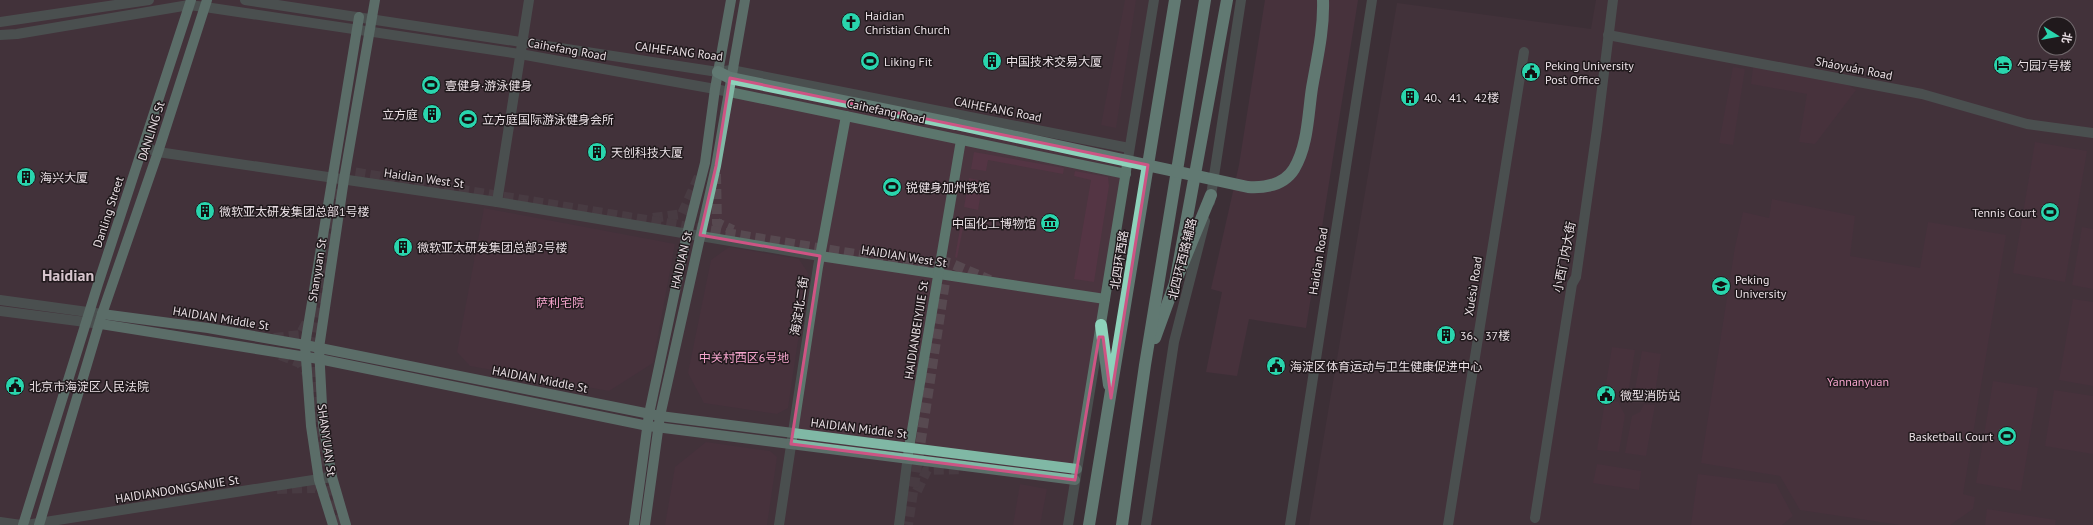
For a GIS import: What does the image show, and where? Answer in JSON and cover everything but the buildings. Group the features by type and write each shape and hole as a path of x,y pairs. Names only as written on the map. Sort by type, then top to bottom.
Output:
{"highway":[{"name":"北四环西路","path":"1089,524 1111,398 1175,0"},
{"path":"1122,525 1145,365 1205,0"},
{"path":"1175,283 1213,68 1227,0"},
{"path":"718,72 1248,187 1263,188 1279,183 1294,170 1302,150 1322,22 1322,0"},
{"path":"1145,365 1175,283 1211,195"},
{"path":"1101,325 1111,398"}],"main road":[{"name":"Shanyuan St","path":"346,525 332,477 323,424 318,359 344,179 376,0"},
{"name":"HAIDIAN St","path":"634,525 649,414 687,234 704,163 715,89 731,0"},
{"name":"HAIDIAN St","path":"645,525 660,416 716,166 745,0"},
{"name":"Danling Street","path":"23,525 88,317 190,3"},
{"name":"DANLING St","path":"102,314 158,152 206,3"},
{"name":"Shanyuan St","path":"305,356 305,345 359,17"},
{"path":"39,524 102,314"},
{"name":"HAIDIAN Middle St","path":"102,314 208,328 305,345 660,416 1077,469"},
{"name":"HAIDIAN Middle St","path":"100,324 305,356 659,428 1075,480"},
{"name":"SHANYUAN St","path":"305,356 311,426 319,480 333,525"}],"street":[{"path":"0,22 149,0"},
{"name":"CAIHEFANG Road","path":"245,0 718,72"},
{"path":"497,202 529,0"},
{"path":"1068,525 1154,0"},
{"name":"北四环西路辅路","path":"1146,525 1174,342 1211,195 1241,0"},
{"name":"Haidian Road","path":"1290,525 1372,0"},
{"name":"小西门内大街","path":"1536,518 1563,334 1572,284 1576,277 1598,129 1613,0"},
{"name":"Caihefang Road","path":"0,35 17,34 190,3 206,3 357,29 520,54 728,91 1126,174"},
{"name":"Sháoyuán Road","path":"1608,35 1922,94 2027,124 2093,133"},
{"name":"Xuésù Road","path":"1448,525 1524,52"},
{"name":"CAIHEFANG Road","path":"731,74 1129,148"},
{"name":"海淀北二街","path":"779,525 820,256 846,116"},
{"name":"HAIDIANBEIYIJIE St","path":"899,525 909,448 961,140"},
{"path":"1113,171 1119,167 1122,153 1119,146"},
{"name":"Haidian West St","path":"144,148 158,152 497,202 700,236"},
{"name":"HAIDIAN West St","path":"700,236 820,256 1105,299"},
{"name":"HAIDIAN Middle St","path":"0,300 88,317 100,324"},
{"name":"HAIDIAN Middle St","path":"0,311 88,317 102,314"},
{"name":"HAIDIANDONGSANJIE St","path":"0,522 23,525 39,524 332,477"}],"highlighted area":[{"path":"730,78 1148,165 1111,398 1103,337 1099,337 1075,480 791,444 820,256 700,235 716,166"}],"shaded area":[{"path":"0,0 1154,0 1071,525 0,525"},
{"name":"Peking University","path":"1596,0 2093,0 2093,525 1309,525 1397,3 1591,29"}],"green space":[{"path":"1125,0 1136,0 1116,128 1101,125"},
{"path":"1265,0 1358,0 1306,328 1249,319 1237,376 1206,372 1222,292 1211,289 1239,165"},
{"path":"1733,67 1745,69 1733,145 1719,143"},
{"path":"1753,67 1846,84 1856,90 1815,144 1799,142 1807,94 1751,84"},
{"name":"Tennis Court","path":"2035,142 2087,151 2065,282 2013,273"},
{"path":"974,152 1064,168 1063,174 988,160 986,171 971,169"},
{"path":"1075,171 1108,177 1109,186 1094,282 1074,279 1091,180 1074,176"},
{"path":"969,178 983,181 978,210 964,207"},
{"name":"Yannanyuan","path":"1772,199 1855,216 1850,256 1920,268 1928,222 2006,235 1963,494 1975,497 1973,509 1950,525 1900,525 1800,510 1780,476 1701,463 1735,247 1743,212 1769,218"},
{"name":"萨利宅院","path":"484,208 675,244 653,363 609,391 470,366 457,352"},
{"path":"962,217 965,218 957,258 955,257"},
{"path":"2082,227 2093,229 2093,289 2072,285"},
{"name":"中关村西区6号地","path":"729,247 799,259 808,273 788,408 777,414 704,403 688,373 711,260"},
{"path":"2073,299 2093,302 2093,386 2059,380"},
{"path":"1612,347 1635,350 1629,388 1620,393 1605,390"},
{"path":"1642,351 1661,354 1654,399 1644,396 1640,390 1635,389"},
{"name":"Basketball Court","path":"1993,381 2038,388 2021,491 1976,483"},
{"path":"2054,390 2093,396 2093,454 2045,446"},
{"path":"1605,401 1618,402 1625,415 1619,452 1597,450"},
{"path":"1644,404 1655,405 1646,456 1625,453 1632,416 1640,412"},
{"path":"706,442 770,451 777,457 767,525 665,525 675,467"},
{"path":"1597,464 1641,471 1639,490 1593,483"},
{"path":"1698,474 1776,484 1793,516 1782,525 1691,525"},
{"path":"1020,484 1047,489 1040,525 1013,525"},
{"path":"1987,509 2056,520 2055,525 1985,525"}],"tunnel":[{"path":"337,525 317,424 312,341 340,170 947,269 908,525"},
{"path":"653,218 682,214 700,174"},
{"path":"716,174 717,223 733,230"},
{"path":"940,261 950,263 990,280"},
{"path":"274,338 300,335 308,320"},
{"path":"280,355 300,363 309,377"},
{"path":"917,491 927,470 964,469"},
{"path":"277,489 315,488 328,497"}],"place":[{"name":"Haidian Christian Church","path":"851,22"},
{"name":"Liking Fit","path":"870,61"},
{"name":"中国技术交易大厦","path":"992,61"},
{"name":"勺园7号楼","path":"2003,65"},
{"name":"Peking University Post Office","path":"1531,72"},
{"name":"壹健身·游泳健身","path":"431,85"},
{"name":"40、41、42楼","path":"1410,97"},
{"name":"立方庭","path":"432,114"},
{"name":"立方庭国际游泳健身会所","path":"468,119"},
{"name":"天创科技大厦","path":"597,152"},
{"name":"海兴大厦","path":"26,177"},
{"name":"锐健身加州铁馆","path":"892,187"},
{"name":"微软亚太研发集团总部1号楼","path":"205,211"},
{"name":"Tennis Court","path":"2050,212"},
{"name":"中国化工博物馆","path":"1050,223"},
{"name":"微软亚太研发集团总部2号楼","path":"403,247"},
{"name":"Peking University","path":"1721,286"},
{"name":"36、37楼","path":"1446,335"},
{"name":"海淀区体育运动与卫生健康促进中心","path":"1276,366"},
{"name":"北京市海淀区人民法院","path":"15,386"},
{"name":"微型消防站","path":"1606,395"},
{"name":"Basketball Court","path":"2007,436"}],"district":[{"name":"Haidian","path":"68,275"}]}
